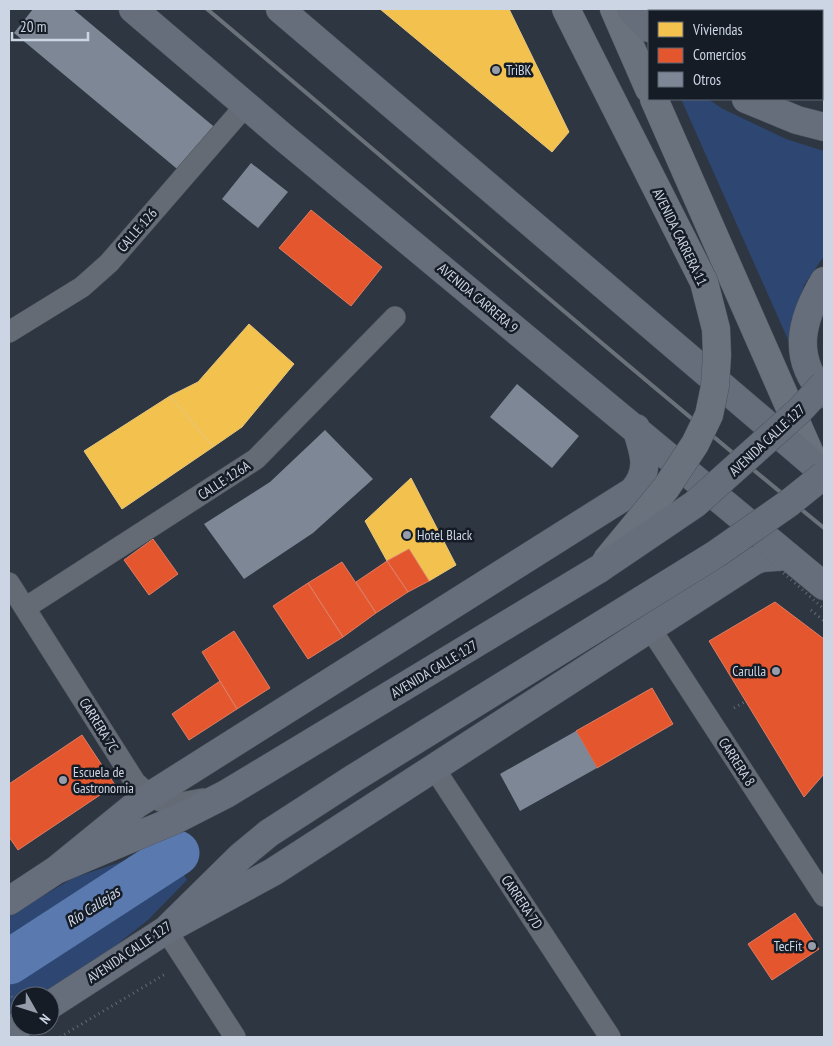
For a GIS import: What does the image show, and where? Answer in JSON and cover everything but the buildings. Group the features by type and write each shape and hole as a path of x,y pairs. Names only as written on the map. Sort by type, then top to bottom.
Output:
{"main road":[{"name":"AVENIDA CARRERA 9","path":"133,9 824,586"},
{"path":"280,9 821,471"},
{"name":"AVENIDA CARRERA 11","path":"566,9 704,282 716,329 715,386 709,415 695,444 666,488 599,569"},
{"path":"614,9 648,87"},
{"path":"631,9 648,27"},
{"path":"654,100 821,471"},
{"path":"748,100 797,120 824,127"},
{"path":"824,281 812,302 805,320 803,341 805,360 816,385 824,394"},
{"name":"AVENIDA CALLE 127","path":"9,901 56,870 175,820 226,794 599,569 695,504 799,411 824,384"},
{"path":"56,870 150,796 633,492 643,480 645,469 641,443 636,428"},
{"name":"AVENIDA CALLE 127","path":"60,999 166,930 240,857 269,833 354,778 716,554 789,503 821,471"},
{"path":"166,930 273,872 754,561 762,558 788,556"}],"street":[{"name":"CALLE 126","path":"9,332 82,287 109,263 246,105"},
{"name":"CALLE 126A","path":"25,608 256,459 396,317"},
{"name":"CARRERA 7C","path":"9,583 135,782 150,796 167,804 176,804 226,794"},
{"name":"CARRERA 8","path":"650,628 824,896"},
{"name":"CARRERA 7D","path":"434,768 610,1037"},
{"path":"166,930 234,1037"}],"path":[{"path":"756,548 824,608"},
{"path":"810,609 824,621"},
{"path":"734,708 746,701"},
{"path":"60,1037 186,962"}],"shaded area":[{"path":"681,100 710,100 723,109 786,139 824,151 824,256 804,285 790,344"},
{"path":"167,848 187,880 148,920 60,988 60,986 10,986 9,1021 9,916 73,878"}],"waterway":[{"name":"Río Callejas","path":"9,962 177,853"}],"railway":[{"path":"207,9 592,335 824,528"}],"place":[{"name":"TriBK","path":"496,70"},
{"name":"Hotel Black","path":"407,535"},
{"name":"Carulla","path":"776,671"},
{"name":"Escuela de Gastronomia","path":"63,780"},
{"name":"TecFit","path":"812,946"}]}
